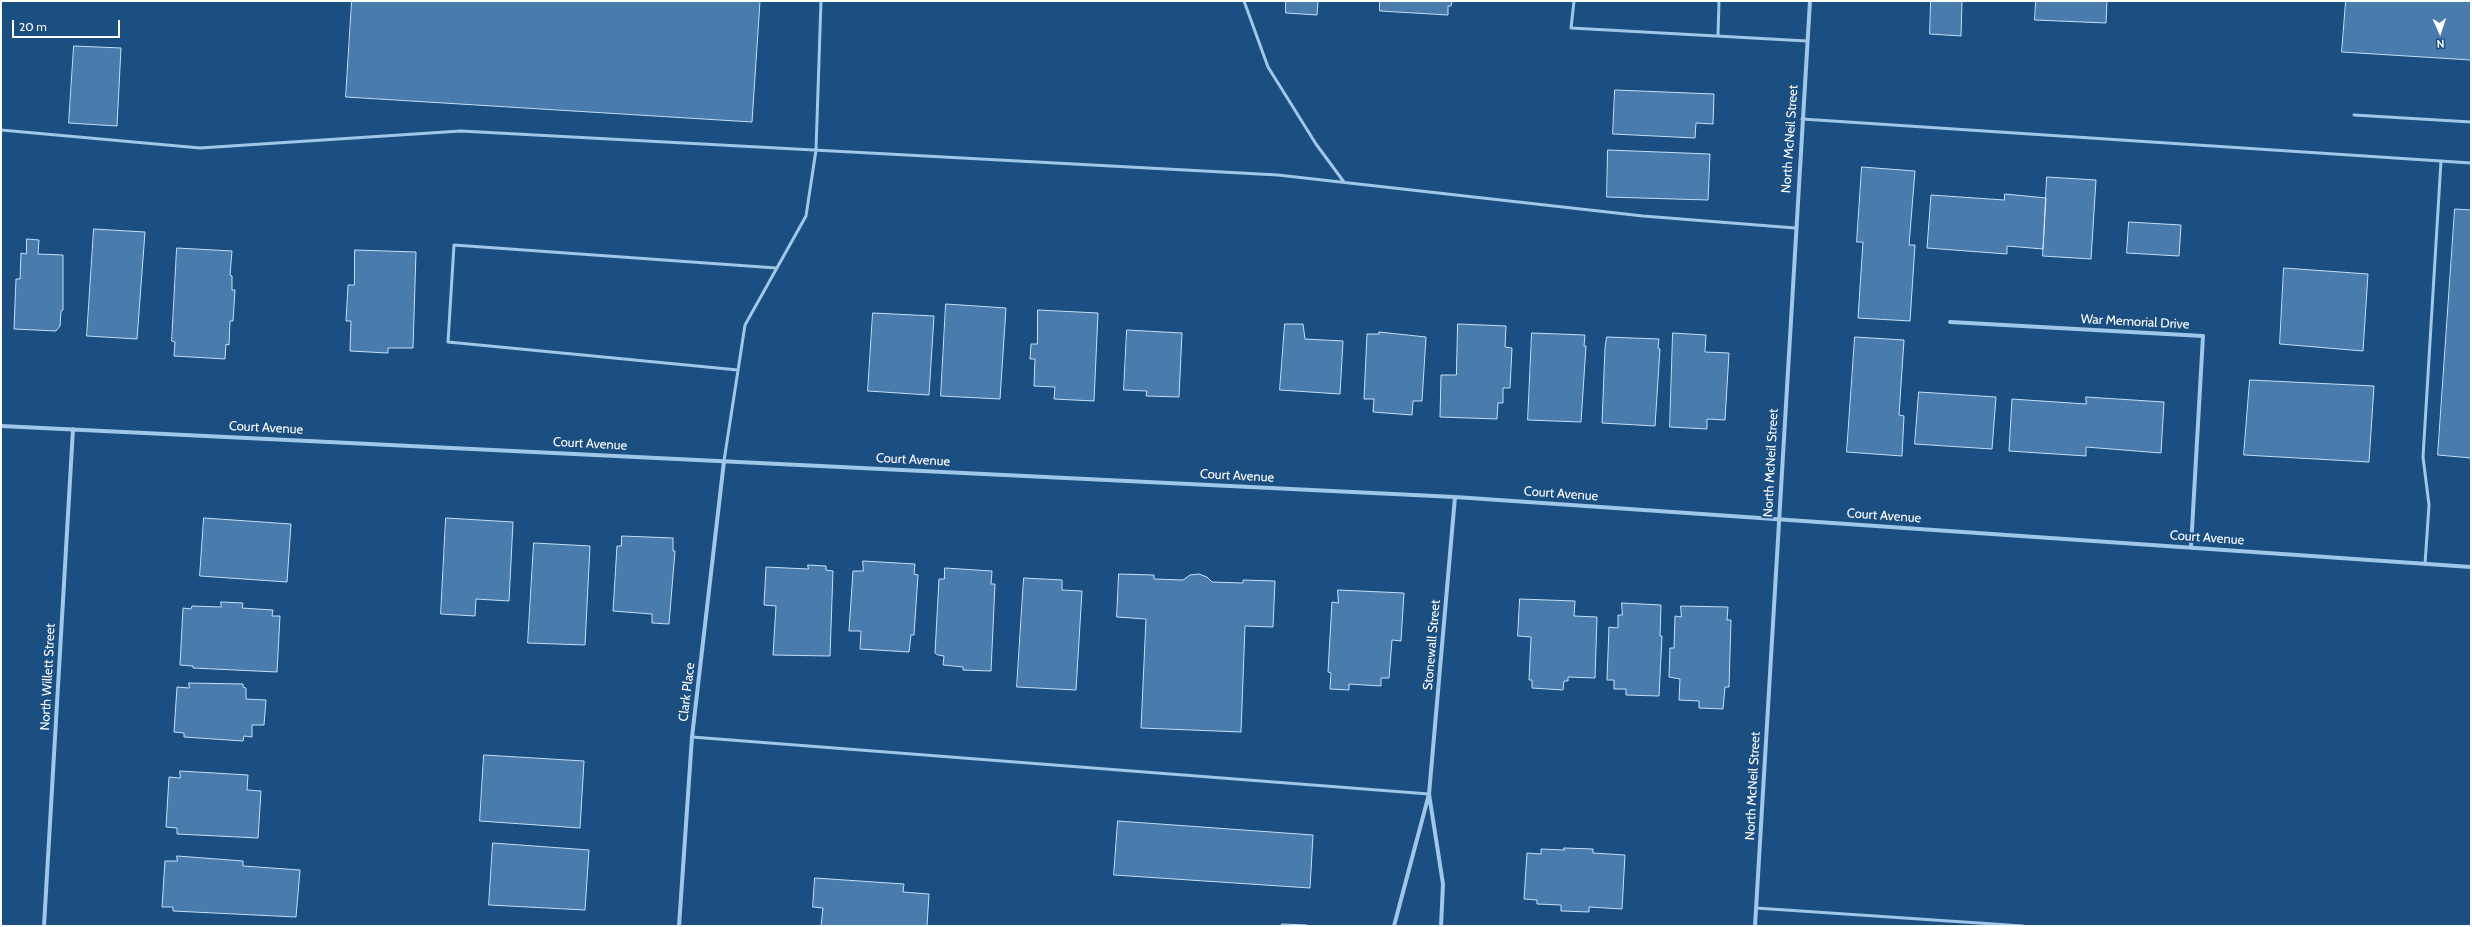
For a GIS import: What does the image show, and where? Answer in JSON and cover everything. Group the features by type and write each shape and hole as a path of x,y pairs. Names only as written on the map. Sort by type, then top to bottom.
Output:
{"street":[{"name":"North McNeil Street","path":"1755,926 1795,228 1810,1"},
{"name":"War Memorial Drive","path":"1950,322 2203,336 2191,547"},
{"name":"Court Avenue","path":"1,426 1455,497 2471,567"},
{"name":"North Willett Street","path":"44,926 73,429"},
{"name":"Clark Place","path":"680,926 692,737 724,461"},
{"name":"Stonewall Street","path":"1394,926 1429,794 1455,497"},
{"name":"Stonewall Street","path":"1429,794 1443,884 1441,926"}],"lane":[{"path":"724,461 745,325 806,216 816,150 821,1"},
{"path":"1244,1 1268,67 1316,144 1344,182"},
{"path":"1574,1 1571,28 1807,41"},
{"path":"1718,35 1719,1"},
{"path":"2354,115 2471,122"},
{"path":"1802,119 2471,163"},
{"path":"1,130 200,148 461,131 1278,175 1643,216 1795,228"},
{"path":"2425,564 2429,506 2423,457 2441,161"},
{"path":"738,370 448,342 454,245 776,268"},
{"path":"692,737 1429,794"},
{"path":"1756,908 2023,926"}],"building":[{"path":"352,1 760,1 752,122 346,97"},
{"path":"1286,1 1318,1 1317,15 1286,13"},
{"path":"1380,1 1452,1 1451,6 1448,6 1448,15 1380,11"},
{"path":"1931,1 1962,1 1961,36 1930,34"},
{"path":"2036,1 2107,1 2106,23 2035,20"},
{"path":"2346,1 2471,1 2471,60 2342,52"},
{"path":"74,46 121,48 117,126 69,123"},
{"path":"1615,90 1714,94 1713,124 1696,123 1695,138 1613,134"},
{"path":"1608,150 1710,154 1708,200 1607,197"},
{"path":"1862,167 1915,171 1909,245 1915,245 1910,321 1858,318 1863,242 1857,242"},
{"path":"2047,177 2096,180 2091,259 2043,256"},
{"path":"2005,194 2046,198 2043,249 2007,246 2007,254 1927,248 1931,195 2004,200"},
{"path":"2455,209 2471,210 2471,458 2438,455"},
{"path":"2129,222 2181,225 2179,256 2127,253"},
{"path":"94,229 145,232 137,339 87,336"},
{"path":"27,239 39,240 38,254 63,255 63,310 61,311 60,326 56,331 14,329 16,279 20,279 21,253 26,254"},
{"path":"177,248 232,251 230,275 232,276 232,290 235,290 233,321 230,321 229,345 226,344 225,359 174,356 175,342 172,341"},
{"path":"355,250 416,252 413,348 388,348 388,353 350,351 351,321 346,321 348,285 354,285"},
{"path":"2284,268 2368,274 2363,351 2280,344"},
{"path":"946,304 1006,308 1000,399 941,396"},
{"path":"1038,310 1098,313 1094,401 1054,399 1055,387 1034,386 1035,359 1030,359 1031,344 1037,344"},
{"path":"873,313 934,316 929,395 868,391"},
{"path":"1285,324 1303,324 1305,339 1343,341 1340,394 1280,390"},
{"path":"1458,324 1506,326 1505,347 1512,348 1510,388 1503,388 1503,403 1498,403 1497,419 1440,417 1441,375 1456,375"},
{"path":"1127,330 1182,333 1179,397 1146,396 1147,391 1124,390"},
{"path":"1379,332 1426,337 1422,401 1413,401 1412,415 1373,412 1374,399 1364,399 1367,334 1379,334"},
{"path":"1532,333 1585,335 1584,346 1586,346 1581,422 1528,420"},
{"path":"1673,333 1706,335 1705,352 1729,353 1725,420 1707,419 1707,429 1670,427"},
{"path":"1607,337 1659,339 1658,348 1660,349 1655,426 1602,423 1605,348"},
{"path":"1855,337 1904,340 1899,415 1904,416 1902,456 1847,452"},
{"path":"2250,380 2374,386 2369,462 2244,455"},
{"path":"1919,392 1996,397 1992,449 1915,444"},
{"path":"2086,397 2164,402 2161,453 2086,447 2086,456 2009,451 2012,399 2086,404"},
{"path":"204,518 291,524 287,582 200,576"},
{"path":"446,518 513,522 509,601 476,599 475,616 441,614"},
{"path":"622,536 673,538 673,551 675,551 669,624 652,623 652,614 613,611 617,546 621,546"},
{"path":"534,543 590,546 585,645 528,643"},
{"path":"863,561 915,564 914,574 918,575 914,635 911,635 909,652 860,649 861,631 849,631 853,571 863,571"},
{"path":"808,565 826,566 826,570 833,571 830,656 773,655 776,606 764,605 766,567 808,569"},
{"path":"945,568 992,571 991,584 995,584 991,671 963,670 963,667 943,665 944,656 935,653 939,579 944,579"},
{"path":"1119,574 1154,575 1154,579 1183,580 1190,575 1199,574 1207,577 1212,582 1243,583 1243,580 1275,581 1273,627 1245,626 1241,732 1141,728 1146,619 1117,617"},
{"path":"1024,578 1062,580 1062,590 1082,591 1076,690 1017,687"},
{"path":"1338,590 1404,593 1401,641 1392,640 1389,678 1381,678 1381,686 1349,684 1349,690 1330,689 1331,673 1328,672 1332,602 1338,603"},
{"path":"1520,599 1575,601 1574,616 1597,617 1595,678 1568,677 1568,681 1564,681 1563,690 1532,688 1532,680 1529,680 1531,637 1518,636"},
{"path":"221,602 243,603 242,608 273,610 272,616 280,616 277,672 193,668 193,666 180,665 183,608 191,609 192,606 221,607"},
{"path":"1622,603 1661,605 1660,636 1662,636 1659,696 1626,695 1626,689 1614,689 1614,680 1607,680 1609,627 1618,628 1618,615 1622,615"},
{"path":"1681,606 1728,607 1727,620 1731,620 1729,687 1725,687 1723,709 1699,708 1699,701 1679,700 1680,679 1669,677 1670,648 1674,648 1675,616 1681,617"},
{"path":"189,683 243,684 243,687 246,688 246,699 266,700 264,725 252,725 252,737 244,736 243,741 184,737 184,733 174,732 177,687 189,688"},
{"path":"484,755 584,761 580,828 480,821"},
{"path":"180,771 248,775 247,790 261,791 258,838 177,834 177,828 166,827 169,777 180,778"},
{"path":"1118,821 1313,835 1310,888 1114,875"},
{"path":"493,843 589,850 585,910 489,905"},
{"path":"1564,848 1593,849 1593,853 1625,855 1622,909 1589,907 1589,912 1561,911 1561,905 1537,904 1537,900 1524,899 1527,853 1541,854 1541,849 1564,850"},
{"path":"177,856 243,861 243,866 300,870 296,917 173,911 173,907 162,907 165,861 177,861"},
{"path":"815,878 904,884 903,892 929,894 927,926 821,926 823,908 813,907"},
{"path":"1282,924 1307,925 1307,926 1282,926"}]}
